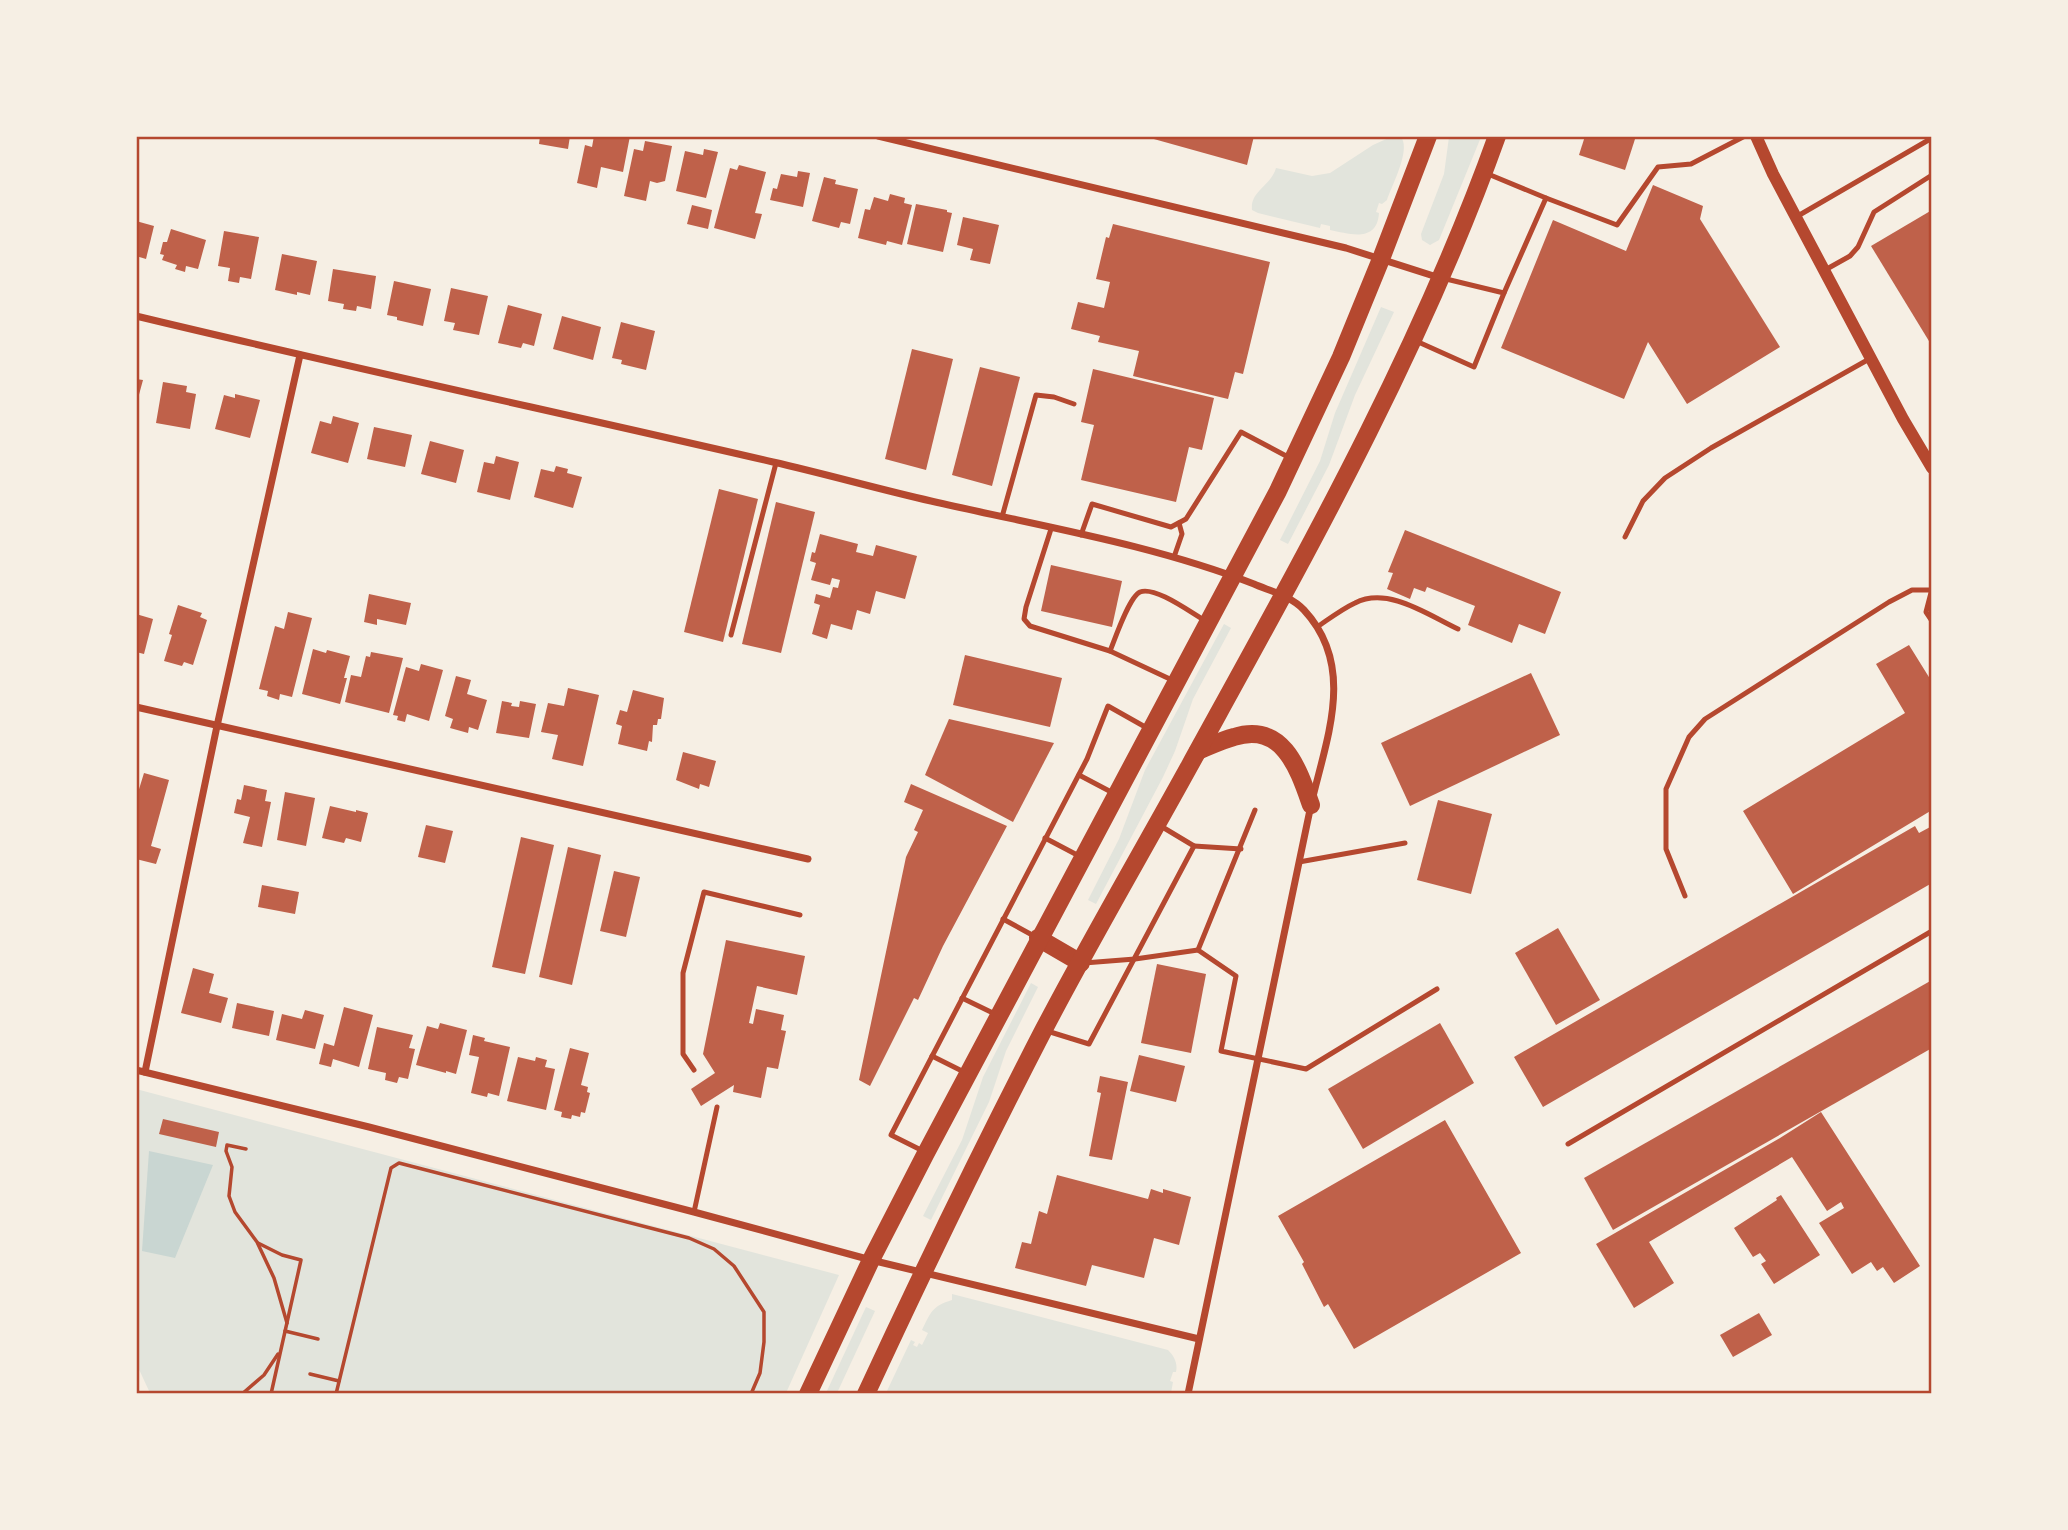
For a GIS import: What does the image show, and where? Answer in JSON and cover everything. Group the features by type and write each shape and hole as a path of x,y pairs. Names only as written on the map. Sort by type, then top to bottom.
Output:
{"main road":[{"path":"808,1394 871,1260 967,1073 1293,459 1341,358 1428,136"},
{"path":"866,1394 923,1272 1044,1030 1283,596 1388,393 1441,278 1497,136"},
{"path":"1198,751 1235,736 1265,736 1287,750 1298,769 1311,805"},
{"path":"1038,938 1081,963"}],"street":[{"path":"878,136 1346,248 1441,278"},
{"path":"1756,136 1773,174 1931,468"},
{"path":"136,316 1174,557 1231,575 1283,596 1301,607 1317,627 1329,651 1336,682 1332,716 1188,1394"},
{"path":"300,355 141,1071 369,1127 871,1260 1199,1339"},
{"path":"136,707 808,859"}],"lane":[{"path":"1483,172 1617,226 1658,167 1692,164 1745,136"},
{"path":"1796,217 1931,138"},
{"path":"1825,270 1850,256 1858,247 1874,212 1931,175"},
{"path":"1413,340 1474,367 1546,198"},
{"path":"1441,278 1504,293"},
{"path":"1625,537 1643,501 1665,478 1711,448 1871,358"},
{"path":"1002,517 1036,395 1054,397 1074,404"},
{"path":"1081,535 1092,504 1171,527 1186,519 1241,432 1293,459"},
{"path":"731,635 776,463"},
{"path":"1174,557 1182,534 1179,523"},
{"path":"1051,529 1024,619 1030,626 1110,651 1175,681"},
{"path":"1685,896 1666,849 1666,789 1689,737 1705,719 1912,590 1931,589 1926,612 1931,621"},
{"path":"1110,651 1130,606 1142,591 1154,591 1207,622"},
{"path":"1317,627 1356,602 1376,597 1399,602 1458,629"},
{"path":"926,1153 891,1135 1079,775 1108,706 1149,729"},
{"path":"1079,775 1115,794"},
{"path":"1198,950 1255,810"},
{"path":"1158,824 1194,846 1241,849"},
{"path":"1045,838 1081,857"},
{"path":"1299,862 1405,843"},
{"path":"1044,1030 1089,1044 1194,846"},
{"path":"694,1070 683,1054 683,973 704,892 800,915"},
{"path":"1003,919 1038,938"},
{"path":"1568,1144 1931,931"},
{"path":"1081,963 1198,950 1236,976 1222,1051 1306,1069 1437,989"},
{"path":"962,998 998,1016"},
{"path":"932,1056 967,1073"},
{"path":"695,1212 718,1107"}],"path":[{"path":"246,1149 227,1145 226,1151 232,1167 229,1196 235,1212 257,1242 274,1278 287,1322"},
{"path":"336,1394 391,1168 399,1163 689,1238 714,1249 734,1266 764,1312 765,1342 760,1373 751,1394"},
{"path":"257,1242 282,1255 301,1260 271,1394"},
{"path":"285,1331 318,1339"},
{"path":"242,1394 264,1376 280,1350"},
{"path":"310,1374 339,1381"}],"shaded area":[{"path":"1393,136 1401,137 1404,150 1402,159 1387,200 1379,203 1377,223 1368,233 1330,230 1330,226 1321,224 1320,228 1252,210 1254,198 1276,168 1312,176 1330,173 1373,145"},
{"path":"1449,137 1481,137 1439,240 1430,245 1422,240 1421,234 1444,174"},
{"path":"1381,307 1394,312 1355,395 1329,465 1288,544 1280,540 1320,461 1335,413"},
{"path":"1224,624 1231,628 1193,699 1175,751 1096,904 1088,900 1119,839 1145,770"},
{"path":"1031,983 1038,987 1006,1051 989,1102 931,1220 923,1216 962,1140 983,1077"},
{"path":"136,1089 839,1275 786,1393 150,1393 136,1363"},
{"path":"149,1151 213,1165 175,1258 142,1251"},
{"path":"952,1294 1168,1350 1174,1357 1176,1366 1176,1372 1173,1372 1170,1381 1173,1382 1171,1393 886,1393 911,1340 917,1347 919,1343 922,1345 928,1333 922,1330 930,1314 936,1307 952,1300"},
{"path":"866,1307 875,1311 837,1393 826,1393"}],"building":[{"path":"540,136 570,136 568,149 539,144"},
{"path":"594,136 630,136 623,172 601,167 597,188 577,183 585,145 592,147"},
{"path":"1143,136 1254,136 1247,165"},
{"path":"1585,136 1636,136 1625,170 1579,155"},
{"path":"645,141 672,146 665,181 650,181 646,201 624,196 634,149 643,151"},
{"path":"704,149 718,152 706,198 676,191 685,151 703,155"},
{"path":"739,165 766,172 755,213 762,214 755,239 714,228 730,168 737,170"},
{"path":"798,171 810,173 803,207 770,200 773,188 777,189 781,174 797,177"},
{"path":"824,177 836,180 835,184 858,189 850,224 841,222 839,228 812,221"},
{"path":"1653,185 1703,206 1700,219 1780,347 1687,404 1648,342 1624,399 1501,348 1553,220 1626,251"},
{"path":"890,194 905,198 904,203 912,205 902,245 887,241 886,245 858,238 865,209 870,210 874,197 888,201"},
{"path":"916,204 952,213 943,252 907,244"},
{"path":"692,205 712,210 708,229 687,224"},
{"path":"1932,210 1932,346 1871,246"},
{"path":"963,217 999,225 990,264 970,260 973,249 957,245"},
{"path":"136,221 154,226 146,259 136,256"},
{"path":"1113,224 1270,262 1243,374 1235,372 1228,399 1133,376 1139,351 1098,342 1100,336 1071,329 1078,302 1104,308 1110,282 1096,279 1106,237 1109,238"},
{"path":"171,229 206,240 198,269 186,266 185,272 175,269 177,265 162,260 164,255 160,254 163,242 167,242"},
{"path":"224,231 259,237 251,279 240,277 239,283 228,281 230,268 218,266"},
{"path":"282,254 317,261 310,295 275,290"},
{"path":"333,269 376,276 371,309 357,306 356,311 343,309 344,304 328,301"},
{"path":"394,281 431,289 423,326 387,315"},
{"path":"451,288 488,296 479,335 453,330 455,323 444,321"},
{"path":"508,305 542,314 534,346 523,343 521,348 498,343"},
{"path":"562,316 601,327 593,360 553,349"},
{"path":"621,322 655,331 646,370 621,364 622,360 612,358"},
{"path":"912,349 953,359 926,470 885,459"},
{"path":"980,367 1020,377 992,486 952,475"},
{"path":"1093,369 1214,398 1202,450 1189,447 1176,502 1081,480 1094,425 1081,422"},
{"path":"136,379 143,380 137,402 136,402"},
{"path":"163,382 187,386 186,392 196,394 190,429 156,423"},
{"path":"235,394 260,400 250,438 215,429 224,395 235,398"},
{"path":"333,416 359,423 348,463 311,453 320,421 331,424"},
{"path":"374,427 412,435 405,467 367,459"},
{"path":"430,441 464,450 456,483 421,474"},
{"path":"496,456 519,462 510,500 477,492 484,462 494,464"},
{"path":"556,466 568,469 567,473 582,477 573,508 534,497 541,469 554,472"},
{"path":"719,489 758,499 723,642 684,632"},
{"path":"776,502 815,512 781,653 742,644"},
{"path":"1405,530 1561,592 1545,634 1519,624 1512,643 1468,625 1475,606 1427,587 1425,592 1414,588 1410,599 1387,589 1393,573 1388,572"},
{"path":"820,534 858,544 856,552 873,556 876,545 917,556 905,599 876,591 870,614 857,610 852,630 831,624 827,639 812,634 820,605 814,603 816,594 830,598 833,587 838,588 840,580 832,578 830,585 811,580 816,563 810,561"},
{"path":"1051,565 1122,581 1112,627 1041,611"},
{"path":"369,594 411,603 406,625 377,619 377,625 364,622"},
{"path":"178,605 202,613 200,617 207,620 193,665 184,662 182,666 164,661"},
{"path":"288,612 312,618 292,697 280,694 279,700 267,696 268,691 259,689 275,626 284,629"},
{"path":"136,614 153,619 144,654 136,652"},
{"path":"1909,645 1932,682 1932,810 1793,894 1743,811 1905,713 1876,664"},
{"path":"313,649 350,656 340,704 302,694"},
{"path":"371,652 403,658 389,713 345,702 351,675 361,677 366,656 370,657"},
{"path":"965,655 1062,678 1050,727 953,705"},
{"path":"421,664 443,670 429,721 407,714 405,722 397,720 398,716 393,715 406,667 419,671"},
{"path":"1531,673 1560,735 1410,806 1381,743"},
{"path":"456,676 471,680 467,694 487,700 478,730 469,727 468,733 450,728 453,719 445,716"},
{"path":"568,688 599,695 583,766 552,759 558,735 541,732 548,703 564,706"},
{"path":"633,690 664,698 661,719 658,719 657,725 653,725 652,742 649,741 647,751 618,744 622,726 616,724 620,710 627,712"},
{"path":"502,701 519,707 520,701 536,704 529,738 496,733"},
{"path":"949,719 1054,743 1013,822 925,775"},
{"path":"683,752 716,761 709,787 700,784 699,789 676,780"},
{"path":"144,773 169,780 151,846 161,849 156,864 136,859 136,799"},
{"path":"911,784 1007,826 943,946 918,1000 914,998 870,1086 859,1080 906,857 918,832 914,830 923,810 904,802"},
{"path":"244,785 267,790 265,801 271,802 262,847 243,843 250,817 234,813 237,799 241,800"},
{"path":"285,792 315,798 306,846 277,840"},
{"path":"1438,800 1492,814 1471,894 1417,880"},
{"path":"330,806 368,813 361,842 346,838 344,843 322,838"},
{"path":"426,825 453,831 445,863 418,857"},
{"path":"1915,826 1919,833 1932,826 1932,883 1543,1107 1514,1057"},
{"path":"521,837 554,845 525,974 492,967"},
{"path":"568,847 601,855 572,985 539,977"},
{"path":"614,871 640,877 626,937 600,931"},
{"path":"262,885 299,892 295,914 258,907"},
{"path":"1558,928 1600,1000 1556,1025 1515,953"},
{"path":"726,940 805,956 797,995 757,986 749,1023 753,1024 756,1009 784,1015 781,1030 786,1031 778,1069 767,1067 761,1098 733,1092 734,1085 701,1106 691,1089 715,1073 703,1054"},
{"path":"1157,964 1206,974 1191,1053 1141,1043"},
{"path":"193,968 214,974 209,993 228,998 221,1023 181,1013"},
{"path":"1932,980 1932,1048 1613,1230 1584,1178"},
{"path":"237,1003 274,1011 269,1036 232,1028"},
{"path":"344,1007 373,1015 359,1067 333,1059 331,1067 319,1064 324,1043 334,1046"},
{"path":"305,1010 324,1015 315,1049 276,1040 282,1014 302,1019"},
{"path":"440,1023 467,1030 456,1074 416,1065 427,1026 438,1029"},
{"path":"1440,1023 1474,1083 1363,1149 1328,1089"},
{"path":"377,1027 413,1035 409,1048 415,1049 408,1079 399,1077 397,1083 385,1080 386,1073 368,1069"},
{"path":"473,1035 485,1038 484,1041 510,1047 499,1096 488,1093 487,1097 471,1093 479,1057 469,1055"},
{"path":"570,1048 589,1053 581,1085 588,1087 587,1092 590,1093 585,1113 581,1112 580,1117 572,1115 571,1119 561,1117 562,1112 554,1110"},
{"path":"1139,1055 1185,1066 1176,1102 1130,1091"},
{"path":"518,1057 535,1061 536,1057 547,1060 545,1067 555,1069 546,1110 507,1101"},
{"path":"1100,1076 1128,1082 1112,1160 1089,1156 1101,1093 1097,1092"},
{"path":"1821,1112 1920,1266 1894,1283 1883,1267 1877,1271 1871,1262 1852,1274 1819,1223 1844,1208 1841,1202 1827,1211 1792,1157 1649,1242 1674,1283 1634,1308 1596,1244"},
{"path":"163,1119 219,1132 216,1147 159,1134"},
{"path":"1445,1120 1521,1253 1354,1349 1328,1304 1324,1307 1302,1264 1304,1262 1278,1216"},
{"path":"1057,1175 1148,1199 1151,1189 1163,1193 1163,1189 1191,1197 1179,1245 1154,1238 1144,1278 1092,1265 1086,1286 1015,1268 1022,1242 1031,1244 1039,1211 1047,1214"},
{"path":"1781,1195 1820,1255 1774,1284 1761,1264 1766,1261 1760,1253 1753,1257 1734,1228"},
{"path":"1759,1313 1772,1335 1733,1357 1720,1335"}]}
